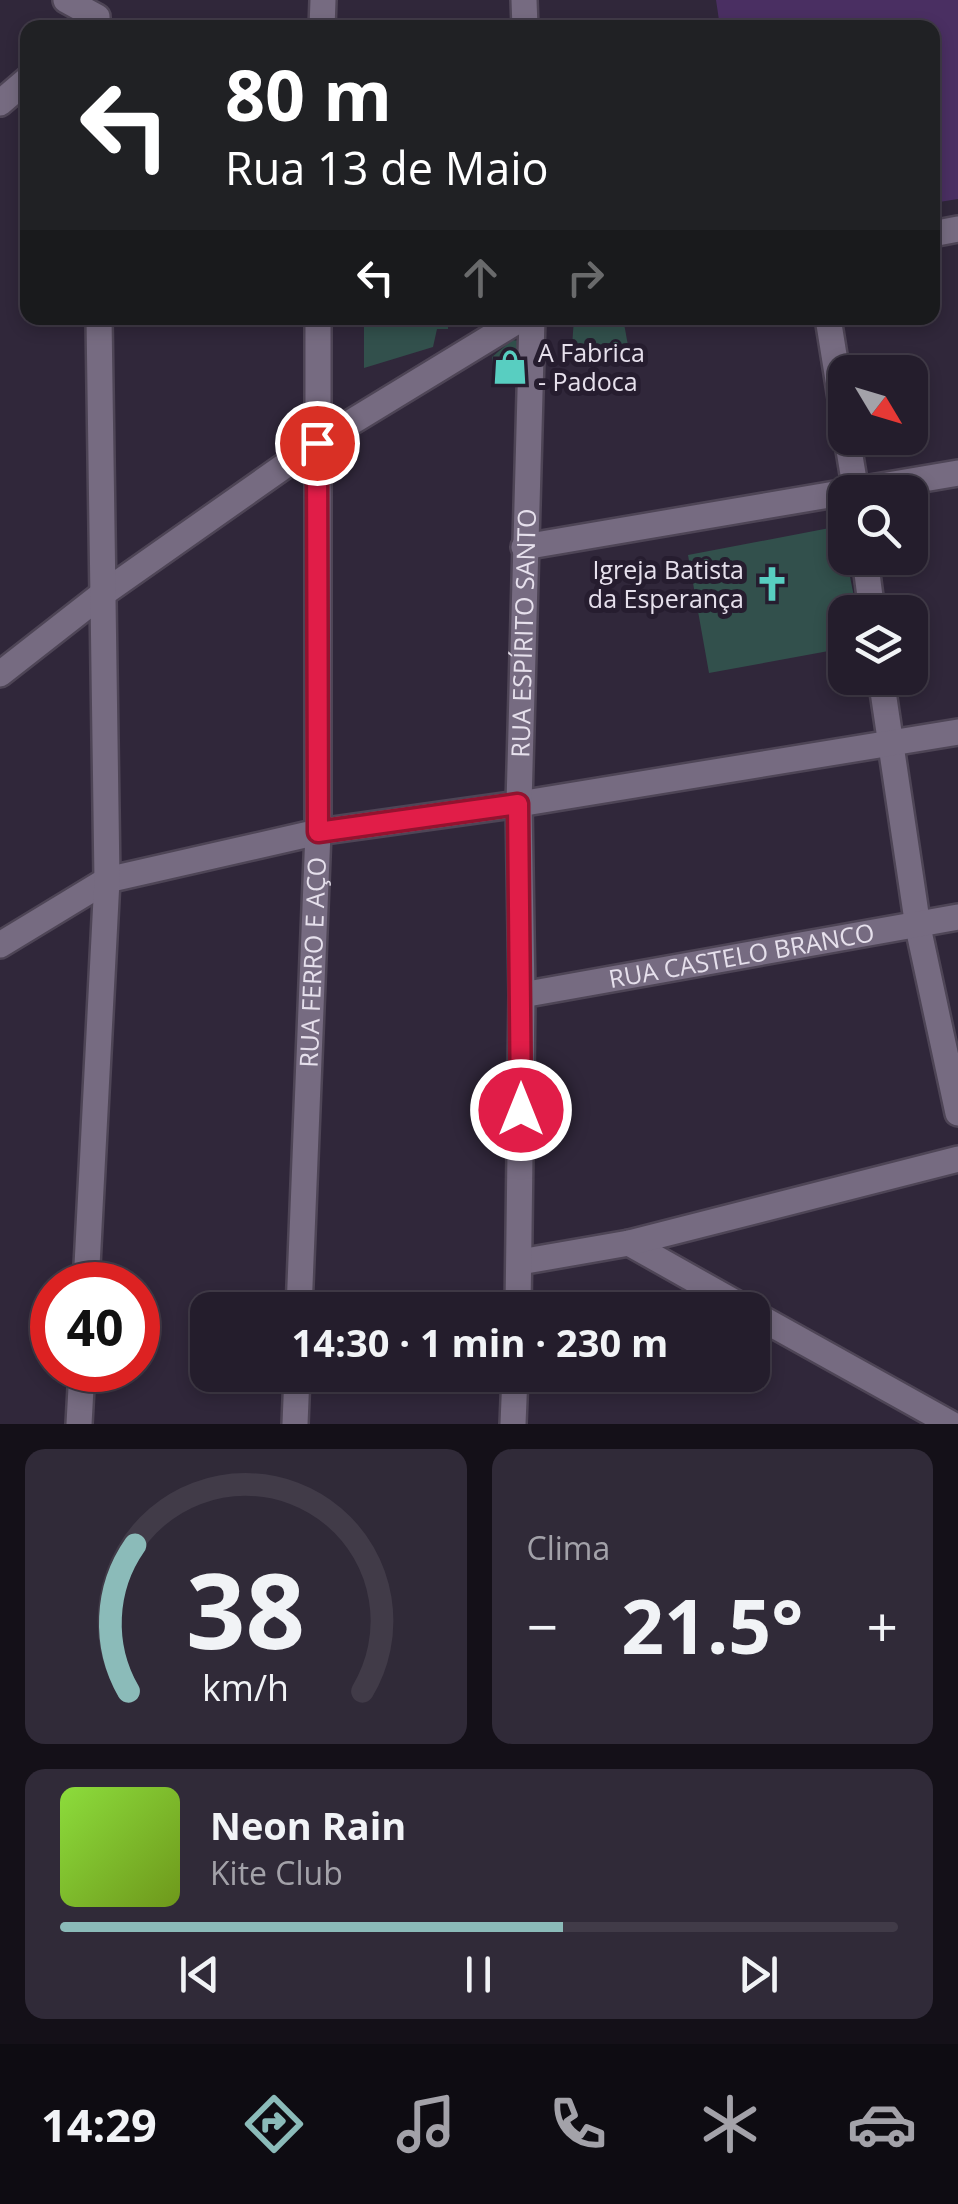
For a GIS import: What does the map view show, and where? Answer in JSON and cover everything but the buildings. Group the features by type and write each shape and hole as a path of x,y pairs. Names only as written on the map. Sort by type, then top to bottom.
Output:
{"street":[{"path":"66,0 99,18"},
{"path":"0,103 20,86"},
{"path":"87,1262 107,880 99,325"},
{"name":"RUA FERRO E AÇO","path":"300,1292 318,832 318,325"},
{"path":"0,674 101,595 317,443 511,325"},
{"name":"RUA ESPÍRITO SANTO","path":"519,1292 522,995 518,804 532,325"},
{"path":"829,325 834,355"},
{"path":"928,478 958,473"},
{"path":"524,547 828,496"},
{"path":"882,695 918,927 958,1114"},
{"path":"0,945 107,880 318,832 518,804 958,732"},
{"name":"RUA CASTELO BRANCO","path":"522,995 958,917"},
{"path":"520,1262 628,1243 958,1159"},
{"path":"628,1243 716,1292"},
{"path":"770,1322 951,1424"},
{"path":"79,1424 81,1392"},
{"path":"295,1424 296,1392"},
{"path":"513,1424 514,1392"}],"shaded area":[{"path":"716,0 958,0 958,199 940,202 940,20 719,20"}],"place":[{"name":"A Fabrica - Padoca","path":"510,367"},
{"name":"Igreja Batista da Esperança","path":"772,584"}],"route":[{"path":"317,443 318,832 518,804 521,1110"}]}
